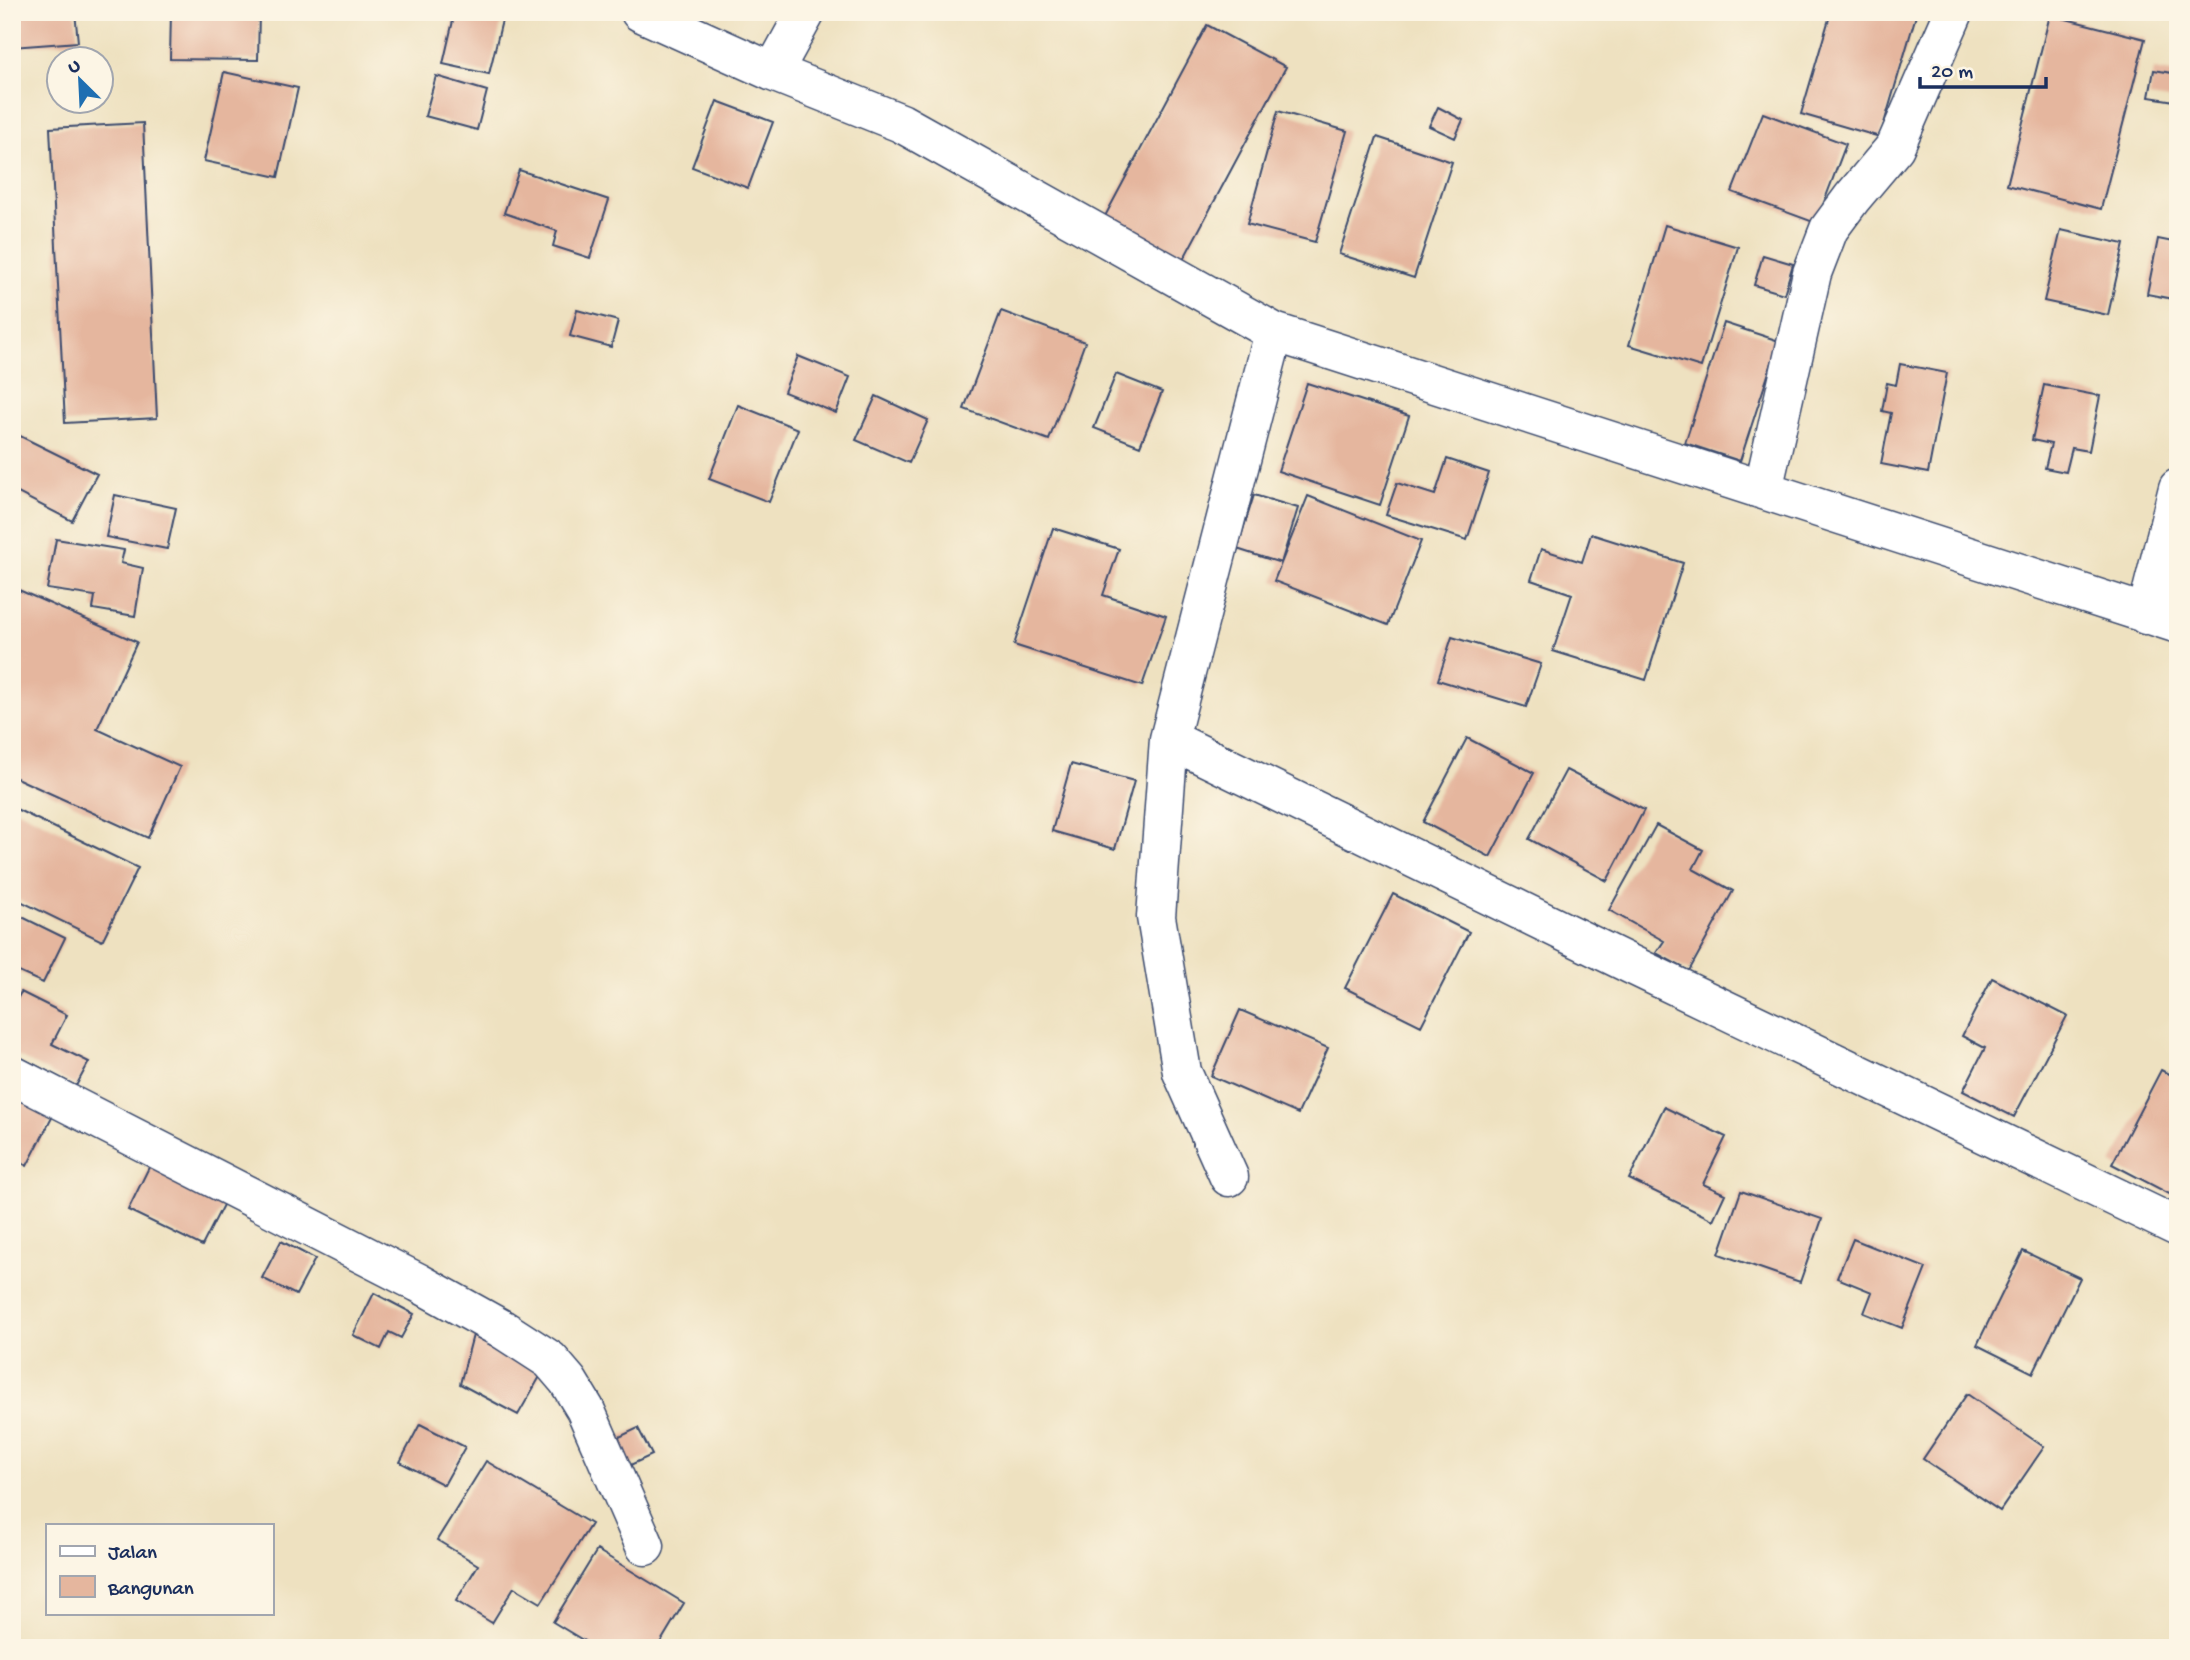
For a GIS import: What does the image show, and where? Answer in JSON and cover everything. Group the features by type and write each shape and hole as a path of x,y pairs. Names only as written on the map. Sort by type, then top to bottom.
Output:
{"street":[{"path":"640,12 773,72 901,123 1274,332 2162,620 2178,488"},
{"path":"773,72 806,12"},
{"path":"1763,490 1812,273 1829,229 1895,147 1954,12"},
{"path":"1229,1177 1182,1072 1156,917 1169,739 1274,332"},
{"path":"1169,739 2178,1227"},
{"path":"12,1075 419,1283 502,1329 550,1360 568,1381 585,1409 645,1546"}],"building":[{"path":"17,12 75,12 78,42 12,47 12,23 18,23"},
{"path":"171,12 259,12 258,60 170,59"},
{"path":"455,12 504,12 489,74 443,64"},
{"path":"529,12 552,12 548,20"},
{"path":"1831,12 1917,12 1880,137 1801,114"},
{"path":"2050,15 2145,39 2101,209 2007,185"},
{"path":"1207,25 1286,67 1183,260 1104,218"},
{"path":"2154,70 2178,74 2175,101 2149,97"},
{"path":"224,72 298,88 278,177 204,161"},
{"path":"436,76 487,91 477,130 425,116"},
{"path":"717,101 773,122 748,188 692,167"},
{"path":"1438,107 1463,120 1455,138 1429,126"},
{"path":"1278,111 1347,131 1315,242 1247,224"},
{"path":"1763,113 1846,144 1816,223 1732,192"},
{"path":"143,123 157,418 65,423 50,128"},
{"path":"1377,137 1452,162 1414,278 1339,254"},
{"path":"519,170 609,200 590,258 553,246 557,231 504,213"},
{"path":"1665,225 1738,247 1701,367 1629,345"},
{"path":"2061,230 2124,244 2108,315 2044,301"},
{"path":"2158,239 2178,243 2178,300 2147,294"},
{"path":"1763,255 1793,264 1784,294 1754,285"},
{"path":"577,310 618,321 611,347 570,336"},
{"path":"1001,311 1085,342 1049,440 964,409"},
{"path":"1724,323 1779,341 1740,461 1685,443"},
{"path":"798,356 850,377 836,413 784,392"},
{"path":"1900,364 1947,373 1928,473 1881,464 1891,413 1882,411 1887,383 1896,385"},
{"path":"1116,374 1162,392 1140,446 1094,428"},
{"path":"1307,383 1409,416 1380,505 1278,471"},
{"path":"2044,385 2100,396 2089,451 2072,448 2066,472 2045,468 2051,444 2032,440"},
{"path":"876,396 928,420 909,463 856,440"},
{"path":"738,405 798,429 769,502 709,479"},
{"path":"12,432 97,474 72,521 12,490"},
{"path":"1447,459 1489,473 1467,540 1386,515 1397,483 1435,495"},
{"path":"115,495 176,508 167,549 106,537"},
{"path":"1254,495 1298,508 1281,563 1237,549"},
{"path":"1308,496 1421,541 1388,625 1274,581"},
{"path":"1053,528 1119,549 1103,595 1166,616 1142,686 1014,645"},
{"path":"1591,534 1683,563 1646,680 1553,651 1572,594 1531,580 1541,549 1582,562"},
{"path":"56,539 124,550 121,563 143,568 135,616 93,609 95,596 47,589"},
{"path":"12,587 137,642 97,729 180,767 148,838 12,776"},
{"path":"1452,637 1541,664 1526,707 1438,680"},
{"path":"1467,738 1534,773 1490,857 1423,822"},
{"path":"1071,764 1134,781 1115,849 1052,831"},
{"path":"1566,770 1644,810 1607,881 1529,839"},
{"path":"12,807 138,868 102,941 12,897"},
{"path":"1656,825 1703,850 1693,869 1733,891 1689,971 1656,953 1664,941 1609,910"},
{"path":"1393,894 1469,932 1421,1026 1345,988"},
{"path":"12,912 65,938 43,983 12,969"},
{"path":"1992,978 2067,1016 2014,1117 1963,1091 1985,1048 1962,1036"},
{"path":"21,992 67,1015 52,1044 89,1062 76,1086 12,1053 12,1008"},
{"path":"1240,1010 1328,1048 1298,1114 1211,1076"},
{"path":"2161,1070 2178,1079 2178,1191 2175,1197 2112,1164"},
{"path":"12,1085 57,1108 27,1166 12,1158"},
{"path":"1664,1107 1726,1137 1703,1184 1725,1194 1713,1220 1629,1179"},
{"path":"152,1161 227,1197 202,1246 128,1210"},
{"path":"1741,1191 1822,1219 1800,1282 1719,1254"},
{"path":"1853,1239 1926,1268 1902,1328 1864,1313 1872,1292 1837,1278"},
{"path":"281,1241 315,1259 296,1295 262,1278"},
{"path":"2023,1251 2080,1278 2033,1373 1977,1345"},
{"path":"374,1293 414,1314 401,1338 389,1332 381,1349 353,1335"},
{"path":"473,1335 542,1373 518,1415 460,1384"},
{"path":"1967,1394 2044,1447 2000,1511 1923,1459"},
{"path":"420,1424 465,1447 444,1485 400,1462"},
{"path":"638,1428 652,1455 624,1468 611,1441"},
{"path":"486,1461 591,1524 541,1603 514,1587 492,1623 456,1601 478,1565 437,1540"},
{"path":"597,1550 684,1603 657,1648 596,1648 553,1622"}]}
